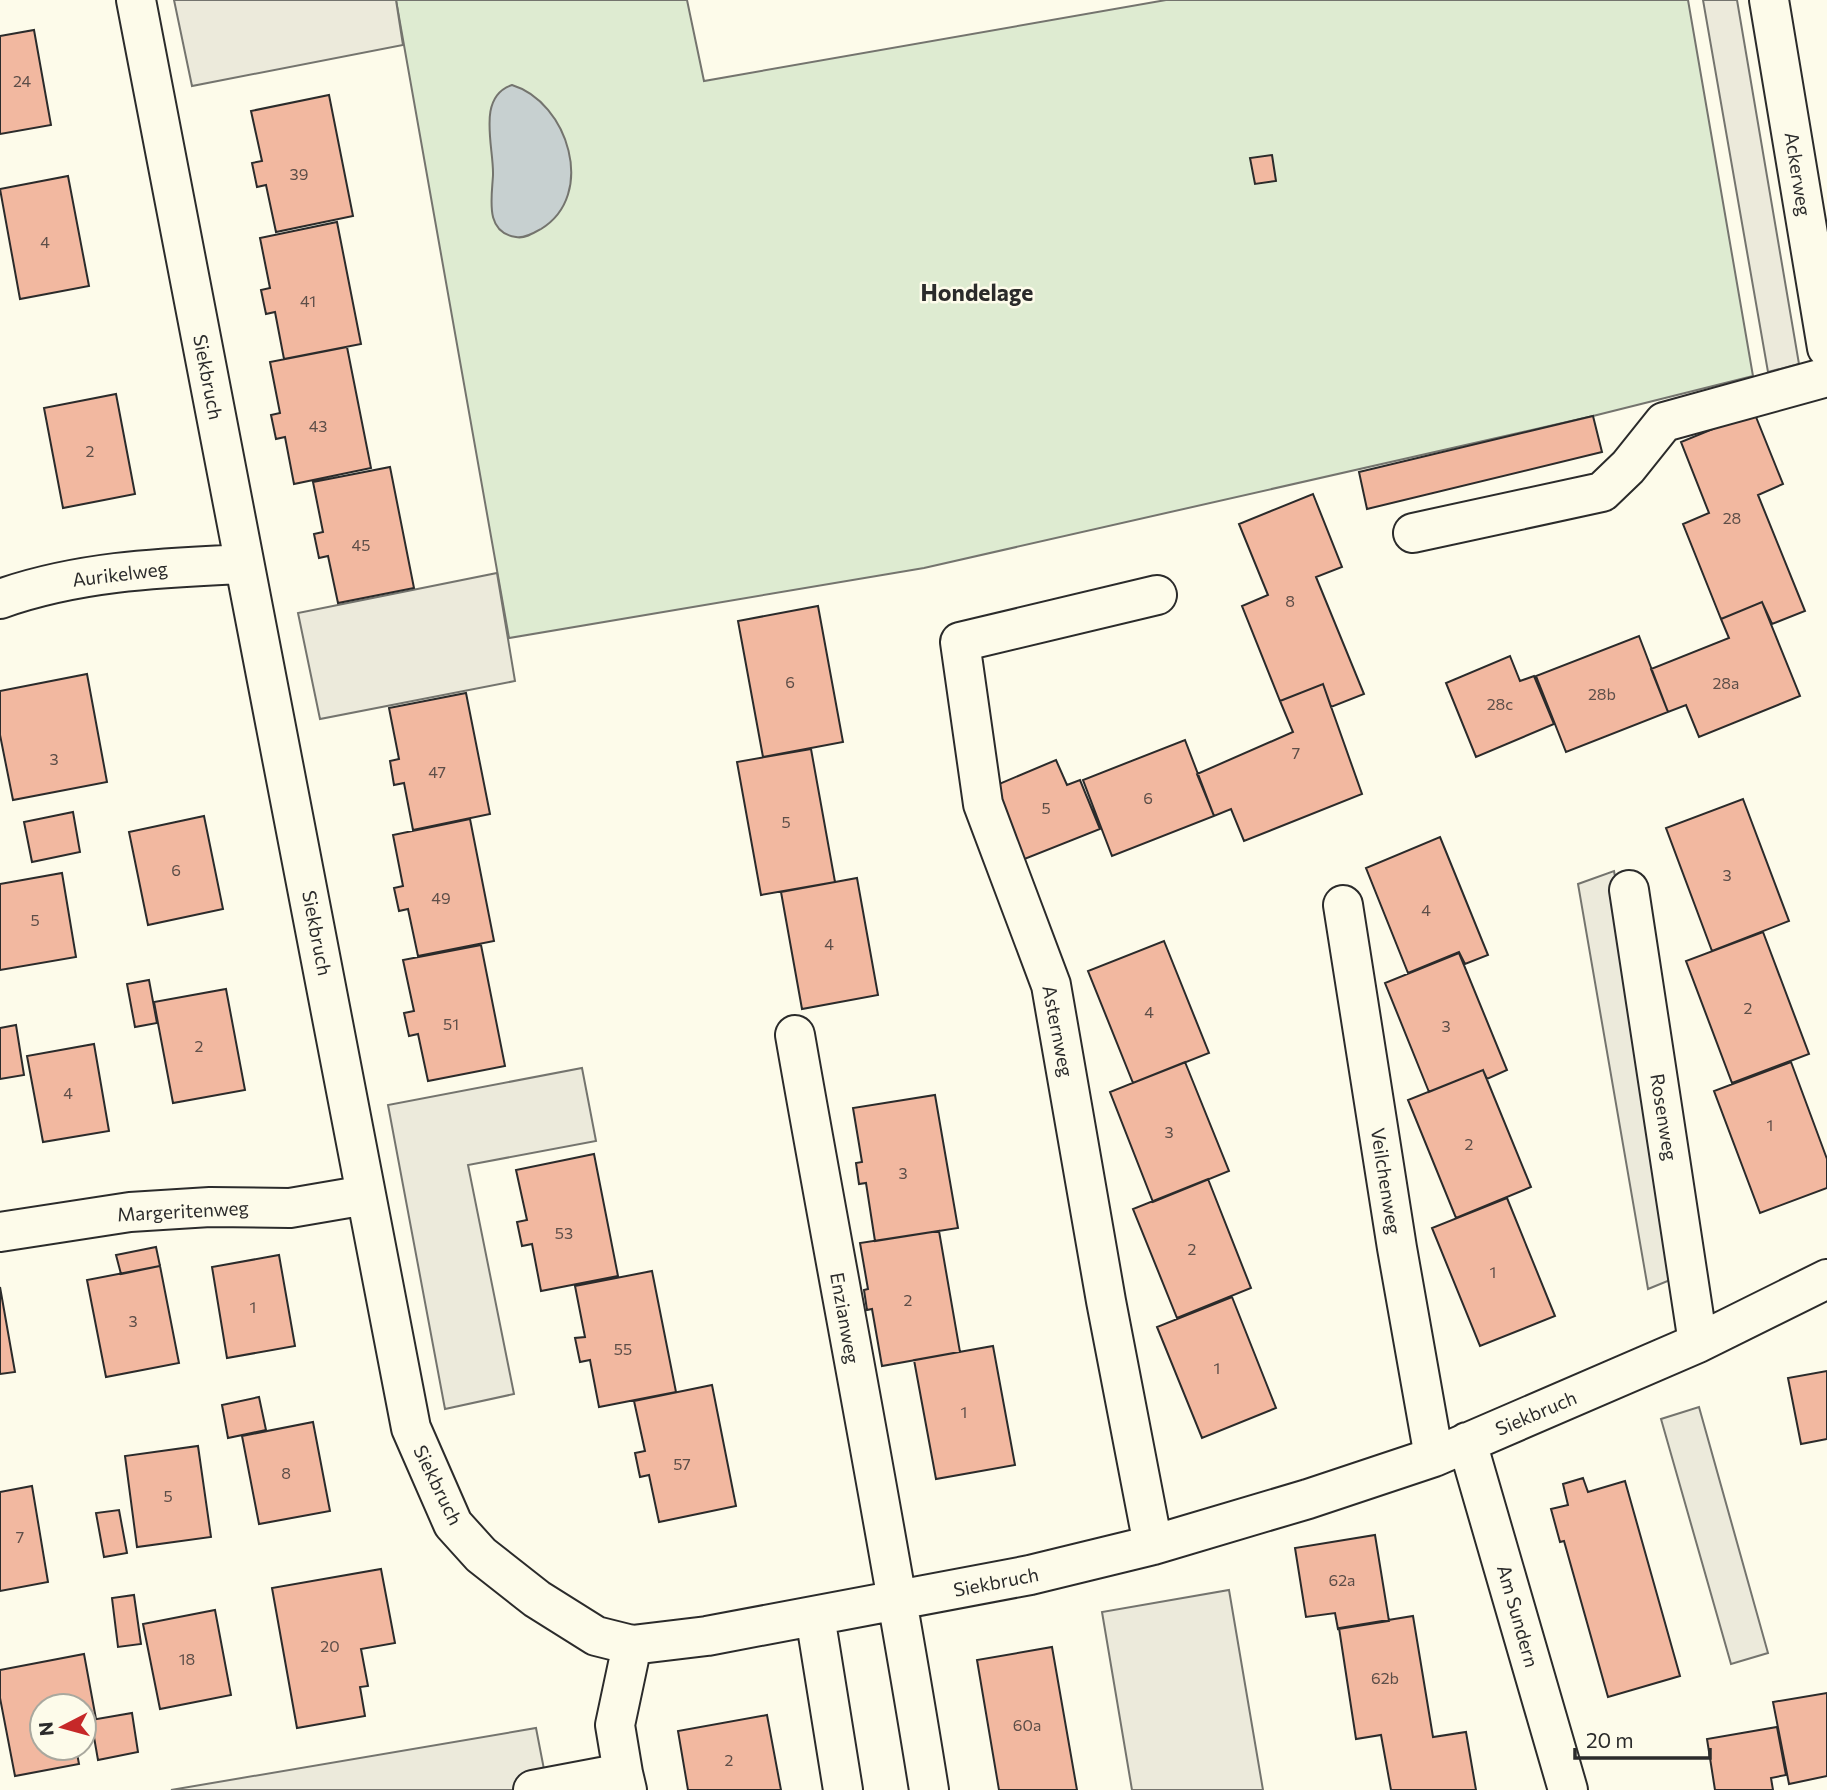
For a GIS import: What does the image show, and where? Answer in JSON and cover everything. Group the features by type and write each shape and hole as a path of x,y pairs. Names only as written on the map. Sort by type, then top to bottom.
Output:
{"street":[{"name":"Siekbruch","path":"136,0 411,1428 453,1524 481,1555 537,1599 596,1636 632,1645 707,1636 899,1601 1030,1575 1153,1545 1308,1499 1451,1450 1698,1343 1827,1279"},
{"name":"Ackerweg","path":"1769,0 1826,334"},
{"path":"1413,533 1602,492 1628,467 1664,422 1827,377"},
{"name":"Aurikelweg","path":"0,599 43,584 129,570 244,564"},
{"name":"Asternweg","path":"1153,1545 1106,1301 1051,985 983,804 960,642 1157,595"},
{"name":"Rosenweg","path":"1629,890 1698,1343"},
{"name":"Veilchenweg","path":"1343,905 1397,1248 1451,1450"},
{"name":"Enzianweg","path":"795,1035 849,1342 899,1601 929,1790"},
{"name":"Margeritenweg","path":"0,1232 130,1212 210,1207 290,1208 366,1195"},
{"name":"Am Sundern","path":"1451,1450 1568,1790"},
{"path":"815,1616 843,1790"},
{"path":"533,1790 625,1782 615,1725 632,1645"}],"green space":[{"path":"396,0 687,0 704,81 1166,0 1688,0 1753,376 1593,416 924,568 509,638"}],"shaded area":[{"path":"174,0 396,0 403,45 192,86"},
{"path":"1703,0 1737,0 1799,364 1768,372"},
{"path":"512,85 532,95 548,110 561,129 571,173 568,195 558,214 541,229 519,237 499,229 494,221 491,203 493,175 490,111 501,91"},
{"path":"497,573 515,681 320,719 298,613"},
{"path":"1614,871 1685,1274 1648,1289 1578,884"},
{"path":"582,1068 596,1141 468,1165 514,1394 445,1409 388,1105"},
{"path":"1699,1407 1768,1653 1731,1664 1661,1419"},
{"path":"1229,1590 1263,1790 1132,1790 1102,1612"},
{"path":"536,1728 548,1790 171,1790"}],"building":[{"path":"34,30 51,125 0,134 0,36"},
{"path":"329,95 353,216 276,232 266,185 257,187 252,163 262,161 251,111"},
{"path":"1272,155 1276,181 1255,184 1250,158"},
{"path":"68,176 89,286 20,299 0,189"},
{"path":"337,222 361,344 284,359 275,312 266,314 261,290 270,288 260,238"},
{"path":"347,347 371,468 294,484 285,437 276,439 271,415 280,413 270,362"},
{"path":"116,394 135,494 63,508 44,408"},
{"path":"1754,412 1783,484 1758,495 1805,611 1772,624 1762,602 1721,619 1683,524 1709,513 1681,442"},
{"path":"1593,416 1602,452 1367,509 1359,472"},
{"path":"390,467 414,588 338,603 328,556 319,558 314,534 323,532 313,482"},
{"path":"1313,494 1342,567 1316,577 1364,694 1331,707 1323,684 1280,701 1242,606 1268,595 1239,524"},
{"path":"1762,602 1800,696 1699,737 1686,705 1668,712 1651,669 1729,638 1721,619"},
{"path":"818,606 843,742 763,757 738,621"},
{"path":"1639,636 1668,712 1566,752 1536,676"},
{"path":"1510,656 1520,681 1534,676 1554,724 1476,757 1446,683"},
{"path":"87,674 107,782 13,800 0,735 0,691"},
{"path":"1323,684 1362,794 1244,841 1231,809 1214,816 1197,774 1293,732 1280,701"},
{"path":"466,693 490,814 413,830 404,783 394,785 390,761 399,759 389,708"},
{"path":"1185,740 1214,816 1112,856 1083,780"},
{"path":"811,749 835,882 761,895 737,762"},
{"path":"1056,760 1067,785 1080,780 1100,829 1022,860 992,787"},
{"path":"1743,799 1789,921 1712,951 1666,828"},
{"path":"73,812 80,852 32,862 24,822"},
{"path":"204,816 223,909 148,925 129,832"},
{"path":"470,819 494,941 418,956 408,909 399,911 394,888 403,886 393,835"},
{"path":"1440,837 1488,955 1465,964 1459,952 1408,973 1366,868"},
{"path":"62,873 76,957 0,970 0,884"},
{"path":"857,878 878,995 802,1009 781,892"},
{"path":"1763,932 1809,1054 1732,1083 1686,961"},
{"path":"1164,941 1209,1053 1133,1083 1088,971"},
{"path":"481,945 505,1066 428,1081 418,1034 409,1036 404,1013 414,1011 403,960"},
{"path":"1459,953 1507,1070 1487,1079 1483,1070 1429,1092 1385,983"},
{"path":"149,980 157,1023 135,1027 127,984"},
{"path":"226,989 245,1090 173,1103 154,1002"},
{"path":"16,1025 24,1075 0,1079 0,1028"},
{"path":"94,1044 109,1131 43,1142 27,1056"},
{"path":"1185,1062 1229,1171 1153,1202 1110,1092"},
{"path":"1791,1062 1827,1159 1827,1188 1760,1213 1714,1091"},
{"path":"1483,1070 1531,1187 1456,1218 1408,1100"},
{"path":"935,1095 958,1228 875,1241 866,1183 859,1184 856,1163 862,1162 853,1108"},
{"path":"594,1154 618,1276 541,1291 532,1244 522,1246 517,1222 527,1220 516,1170"},
{"path":"1208,1179 1251,1288 1177,1318 1133,1209"},
{"path":"1507,1198 1555,1316 1480,1346 1432,1228"},
{"path":"939,1231 960,1352 882,1366 872,1309 867,1310 864,1290 868,1289 860,1243"},
{"path":"156,1247 160,1266 121,1274 116,1255"},
{"path":"279,1255 295,1346 227,1358 212,1267"},
{"path":"160,1266 179,1363 106,1377 87,1280"},
{"path":"652,1271 676,1392 599,1407 590,1360 580,1362 575,1338 585,1337 575,1286"},
{"path":"0,1287 15,1372 0,1374"},
{"path":"1232,1297 1276,1408 1202,1438 1157,1327"},
{"path":"993,1346 1015,1465 936,1479 914,1360"},
{"path":"1827,1371 1827,1439 1801,1444 1788,1378"},
{"path":"712,1385 736,1506 659,1522 649,1475 640,1477 635,1453 645,1451 634,1401"},
{"path":"259,1397 266,1430 228,1438 222,1405"},
{"path":"313,1422 330,1511 259,1524 242,1436"},
{"path":"198,1446 211,1537 137,1547 125,1456"},
{"path":"1583,1478 1588,1492 1625,1481 1680,1676 1608,1697 1564,1541 1560,1542 1551,1509 1568,1505 1563,1484"},
{"path":"32,1486 48,1582 0,1591 0,1492"},
{"path":"119,1510 127,1553 104,1557 96,1513"},
{"path":"1375,1535 1389,1621 1338,1629 1335,1613 1306,1617 1295,1548"},
{"path":"381,1569 395,1643 361,1649 368,1686 360,1687 365,1716 297,1728 272,1588"},
{"path":"134,1595 141,1644 118,1647 112,1598"},
{"path":"215,1610 231,1695 160,1709 143,1624"},
{"path":"1413,1616 1433,1737 1466,1732 1476,1790 1391,1790 1381,1735 1356,1739 1339,1628"},
{"path":"1052,1647 1077,1790 999,1790 977,1660"},
{"path":"84,1654 91,1692 28,1692 28,1762 79,1764 15,1776 0,1698 0,1670"},
{"path":"1827,1693 1827,1776 1789,1784 1773,1702"},
{"path":"132,1713 138,1752 98,1760 98,1719"},
{"path":"767,1715 781,1790 688,1790 678,1731"},
{"path":"1777,1727 1786,1775 1771,1778 1773,1790 1715,1790 1707,1739"}],"district":[{"name":"Hondelage","path":"977,293"}]}
